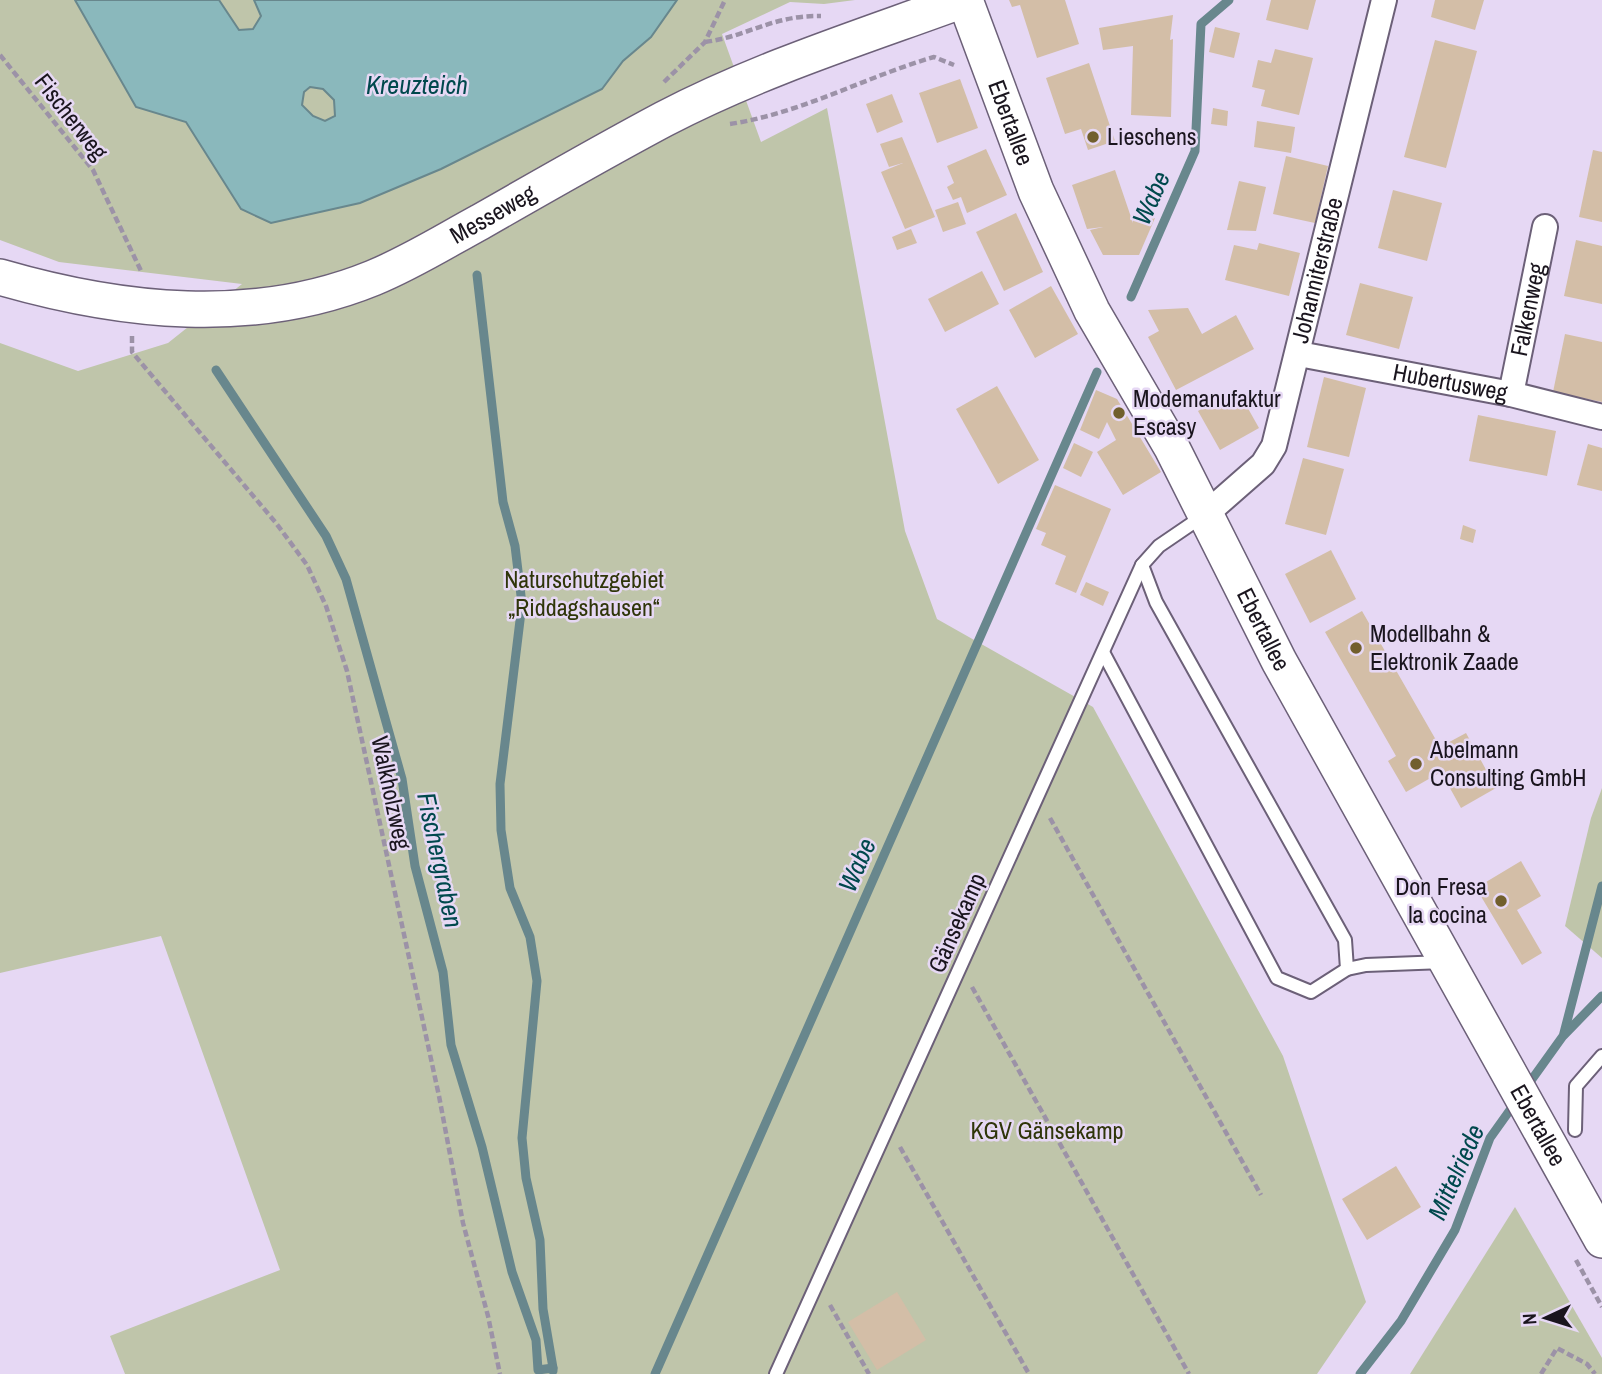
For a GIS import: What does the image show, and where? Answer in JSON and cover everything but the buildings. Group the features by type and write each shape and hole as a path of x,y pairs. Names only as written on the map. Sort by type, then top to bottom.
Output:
{"main road":[{"name":"Messeweg","path":"0,277 53,292 141,294 256,307 320,295 372,279 745,79 964,0"},
{"name":"Ebertallee","path":"964,0 1056,239 1206,514 1279,661 1602,1240"}],"street":[{"name":"Johanniterstraße","path":"1206,514 1263,464 1274,446 1299,354 1384,0"},
{"name":"Falkenweg","path":"1511,394 1545,227"},
{"name":"Hubertusweg","path":"1299,354 1511,394 1602,416"}],"lane":[{"name":"Gänsekamp","path":"776,1374 1142,565 1159,546 1206,514"},
{"path":"1142,565 1156,602 1345,940 1347,969"},
{"path":"1104,654 1277,978 1311,992 1347,969 1366,965 1447,962"},
{"path":"1575,1130 1576,1086 1602,1056"}],"path":[{"path":"663,83 705,42 725,0"},
{"path":"705,42 723,40 779,19 835,17"},
{"name":"Fischerweg","path":"0,55 93,170 141,294"},
{"path":"921,61 934,57 949,61 957,68"},
{"name":"Walkholzweg","path":"141,294 132,352 276,523 307,565 326,606 346,671 439,1096 458,1200 500,1374"},
{"path":"1037,796 1261,1195"},
{"path":"961,965 1189,1374"},
{"path":"888,1126 1029,1374"},
{"path":"817,1283 869,1374"},
{"path":"1541,1374 1557,1348 1587,1364 1595,1374"}],"green space":[{"path":"0,0 855,0 824,4 790,2 722,34 761,142 827,108 905,531 937,619 1093,707 1283,1056 1366,1302 1317,1374 125,1374 110,1336 280,1270 161,936 0,973 0,343 78,371 168,343 242,284 59,262 0,240"},
{"path":"1602,788 1602,958 1565,926 1591,818"},
{"path":"1515,1207 1602,1358 1602,1374 1410,1374"}],"water":[{"name":"Kreuzteich","path":"75,0 219,0 239,30 253,29 261,16 254,0 677,0 651,37 623,61 602,89 441,169 360,203 271,223 241,209 186,122 136,107","holes":["310,87 323,89 334,100 335,116 325,121 313,116 302,105 304,92"]}],"waterway":[{"name":"Wabe","path":"1131,297 1195,151 1201,24 1229,0"},
{"path":"477,275 503,502 515,546 522,604 500,784 501,830 510,888 530,937 537,981 522,1138 526,1178 540,1240 543,1309 553,1368"},
{"name":"Fischergraben","path":"216,370 326,536 346,579 402,779 415,866 443,972 451,1045 482,1147 512,1272 536,1340 538,1370 553,1368 553,1371"},
{"name":"Wabe","path":"655,1374 1097,372"},
{"path":"1564,1033 1602,886"},
{"name":"Mittelriede","path":"1525,1089 1563,1036 1602,996"},
{"name":"Mittelriede","path":"1360,1374 1401,1321 1455,1230 1490,1138 1515,1103"}],"place":[{"name":"Lieschens","path":"1093,137"},
{"name":"Modemanufaktur Escasy","path":"1119,413"},
{"name":"Modellbahn & Elektronik Zaade","path":"1356,648"},
{"name":"Abelmann Consulting GmbH","path":"1416,764"},
{"name":"Don Fresa la cocina","path":"1501,901"}],"park label":[{"name":"Naturschutzgebiet „Riddagshausen“","path":"584,594"},
{"name":"KGV Gänsekamp","path":"1047,1131"}]}
